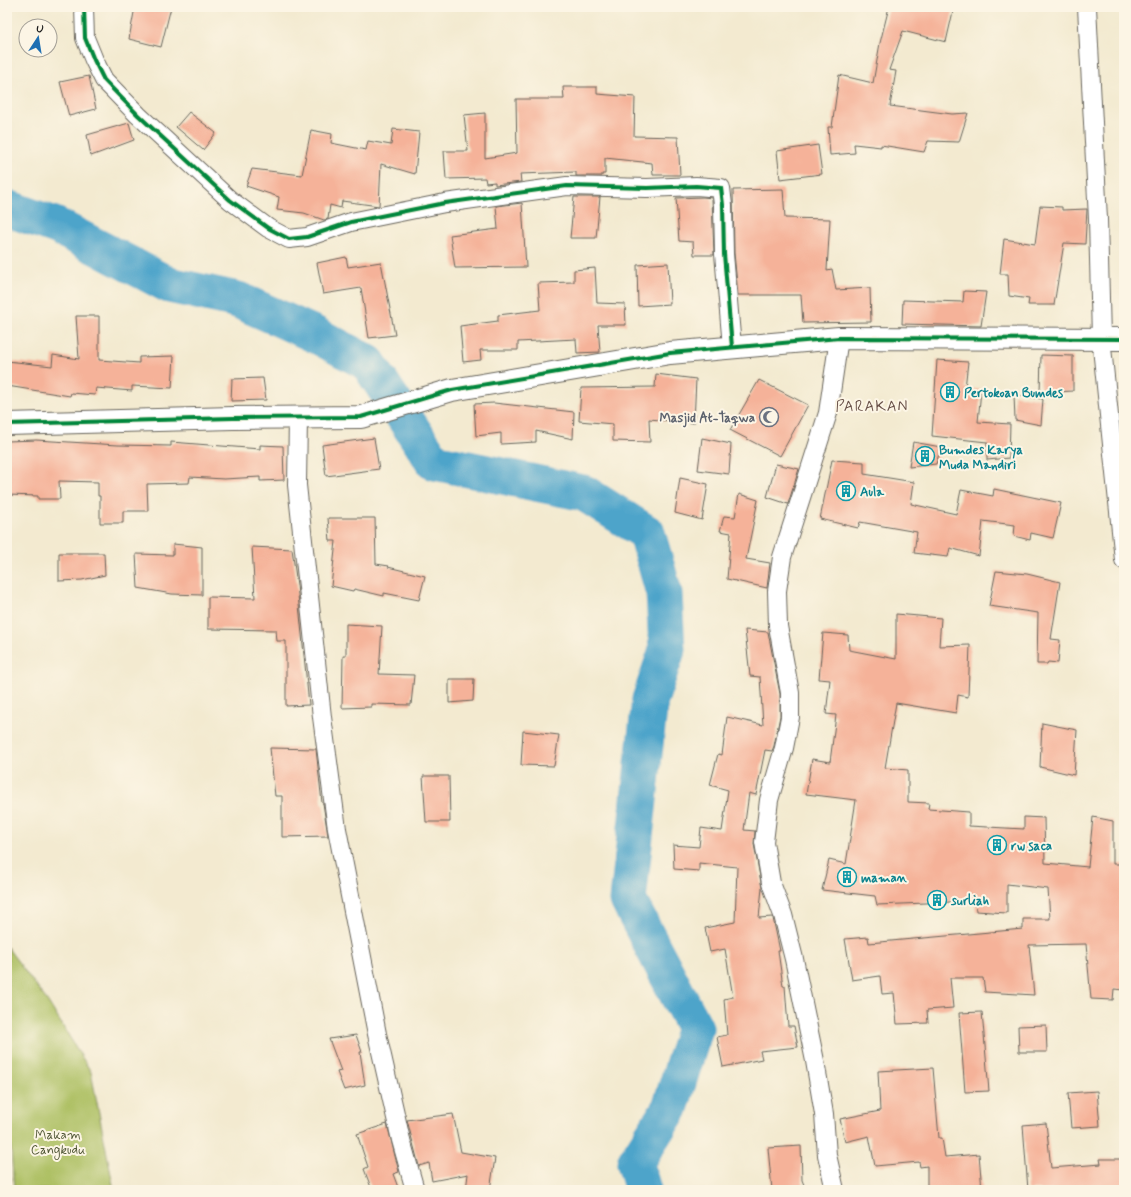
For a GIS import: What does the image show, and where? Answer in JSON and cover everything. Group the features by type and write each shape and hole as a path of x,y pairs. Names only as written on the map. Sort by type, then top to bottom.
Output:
{"street":[{"path":"84,7 85,38 104,80 138,115 230,200 268,228 289,239 307,237 351,222 445,203 567,186 647,188 696,186 721,188 723,205 724,254 732,347"},
{"path":"1087,7 1098,219 1102,338 1124,560"},
{"path":"835,1190 827,1155 824,1114 814,1053 783,915 771,882 764,842 769,800 784,748 790,717 790,693 778,626 777,591 782,557 828,413 839,338"},
{"path":"7,424 361,416 419,401 452,390 670,353 839,338 1124,339"},
{"path":"298,417 297,486 322,717 337,829 377,1034 401,1140 415,1190"}],"green space":[{"name":"Makam Cangkudu","path":"7,947 48,1002 91,1072 114,1190 14,1190 7,1094"}],"building":[{"path":"135,7 171,7 161,47 129,39"},
{"path":"889,7 954,7 946,42 903,31 889,70 896,71 890,106 952,114 968,113 959,142 928,141 924,152 881,145 881,147 854,144 855,153 830,155 828,127 832,127 839,75 873,83 880,43"},
{"path":"89,76 96,109 69,116 60,82"},
{"path":"563,87 597,87 597,94 635,97 634,136 678,137 680,175 653,175 652,163 605,158 605,174 602,174 602,176 576,176 576,172 520,174 521,182 495,185 495,182 486,183 485,178 446,179 444,151 468,151 464,115 485,113 485,158 517,153 516,99 564,99"},
{"path":"189,112 216,133 203,150 176,127"},
{"path":"129,123 134,140 91,156 87,135"},
{"path":"393,129 419,132 415,174 381,164 379,206 342,201 341,208 330,205 328,219 324,220 304,213 277,210 279,197 246,186 252,169 302,175 311,130 332,134 331,143 366,150 368,141 391,145"},
{"path":"818,145 822,174 780,179 777,151"},
{"path":"783,189 785,218 830,219 827,270 832,269 836,290 870,288 871,322 803,323 801,295 738,295 734,253 733,190"},
{"path":"574,197 600,197 596,238 570,238"},
{"path":"676,198 712,198 714,255 694,255 693,242 679,241"},
{"path":"522,203 526,267 455,268 450,235 498,229 496,206"},
{"path":"1040,206 1062,207 1062,210 1087,209 1085,244 1064,243 1054,305 1028,305 1029,299 1009,296 1008,274 1000,274 1004,239 1035,244"},
{"path":"346,257 348,267 381,262 395,335 369,338 361,288 323,294 317,263"},
{"path":"668,263 670,304 638,306 637,265"},
{"path":"595,268 597,303 625,304 626,325 598,325 600,352 577,353 576,339 518,342 518,350 480,350 481,360 463,362 460,326 498,321 498,315 540,310 538,283 574,282 574,270"},
{"path":"964,291 986,292 981,326 902,324 903,300 963,302"},
{"path":"76,316 99,316 99,360 139,363 139,357 174,356 172,388 132,386 132,391 96,388 95,395 71,393 70,396 7,386 7,361 52,366 53,355 79,359"},
{"path":"1041,355 1073,356 1073,391 1040,393"},
{"path":"937,360 968,362 965,388 981,390 978,422 1010,424 1009,458 987,460 987,442 932,436"},
{"path":"656,374 696,379 694,423 649,419 650,442 613,441 613,424 579,421 581,388 655,387"},
{"path":"263,378 266,400 231,401 232,379"},
{"name":"Masjid At-Taqwa","path":"759,380 808,405 780,456 730,430"},
{"path":"1014,395 1043,399 1041,425 1015,420"},
{"path":"494,403 574,412 573,439 536,431 536,442 501,444 501,433 476,436 474,404"},
{"path":"374,438 379,469 326,476 322,445"},
{"path":"702,438 731,444 729,474 698,470"},
{"path":"36,440 118,445 171,446 171,442 260,449 260,445 283,446 284,480 260,481 260,477 224,479 190,477 189,483 147,484 148,511 123,511 123,523 100,523 100,496 98,496 98,482 59,481 60,499 38,499 38,496 7,495 7,441"},
{"name":"Bumdes Karya Muda Mandiri","path":"913,442 941,447 936,464 909,467"},
{"path":"832,460 864,462 864,474 914,482 911,504 956,514 961,490 993,496 994,489 1061,503 1053,538 1031,533 1030,540 1014,536 1015,525 983,521 979,556 950,548 948,557 914,553 917,532 860,522 858,528 820,519"},
{"path":"776,464 799,469 788,504 767,497"},
{"path":"680,478 708,484 702,520 675,513"},
{"path":"739,494 758,500 746,559 770,563 767,588 727,579 731,533 720,531 724,516 735,517"},
{"path":"328,518 375,518 376,564 425,576 419,600 384,593 384,596 354,589 353,591 331,586 336,541 330,541"},
{"path":"173,544 202,547 202,595 172,594 138,588 136,554 173,555"},
{"path":"252,547 292,549 309,705 286,706 286,641 277,641 276,630 208,629 208,597 255,598"},
{"path":"59,553 104,553 105,575 82,580 59,581"},
{"path":"996,571 1027,574 1060,582 1051,639 1060,640 1058,663 1048,662 1047,664 1037,664 1038,613 989,606"},
{"path":"896,614 941,618 939,646 970,645 968,697 958,695 956,713 896,703 885,768 908,770 908,802 929,803 928,809 969,812 969,826 1024,829 1024,817 1044,818 1045,863 1088,867 1093,817 1113,821 1113,864 1124,864 1124,990 1114,989 1113,1000 1091,999 1086,944 1029,945 1034,995 985,992 983,978 950,978 953,1008 927,1010 928,1023 897,1024 894,993 882,994 880,976 852,980 845,939 868,937 869,943 1023,929 1023,919 1050,919 1048,889 1007,884 1007,913 976,911 975,901 877,905 875,896 822,890 829,860 846,864 856,800 806,794 812,759 830,762 836,715 826,714 830,680 819,679 823,633 848,635 849,650 896,659"},
{"path":"346,624 382,626 379,674 414,675 411,705 371,704 371,707 342,708 343,656 346,656"},
{"path":"745,630 768,632 780,694 780,716 774,746 772,751 765,750 756,795 749,793 744,830 755,831 754,844 762,888 759,918 773,918 780,951 778,951 783,986 785,986 788,1026 794,1026 798,1047 760,1051 762,1059 723,1067 717,1037 727,1035 724,999 733,997 725,949 710,952 705,928 735,922 737,867 699,863 699,871 674,869 673,845 699,847 701,828 722,831 728,790 710,785 718,754 722,755 727,717 763,725 760,677 750,676"},
{"path":"449,679 474,679 473,701 449,703"},
{"path":"1042,723 1077,730 1074,775 1040,767"},
{"path":"523,731 559,735 554,766 521,765"},
{"path":"270,748 316,749 322,803 328,836 282,837 282,796 275,796"},
{"path":"423,776 449,776 450,822 426,822"},
{"path":"982,1012 989,1091 965,1092 959,1013"},
{"path":"1046,1025 1047,1052 1019,1052 1018,1026"},
{"path":"356,1035 362,1052 360,1052 365,1085 344,1090 337,1072 341,1071 329,1039"},
{"path":"933,1068 939,1138 942,1138 945,1157 979,1154 982,1190 927,1190 927,1166 920,1167 919,1162 875,1166 869,1136 845,1142 840,1119 880,1111 878,1071"},
{"path":"1097,1091 1100,1126 1071,1128 1068,1093"},
{"path":"453,1114 461,1152 495,1158 490,1190 466,1190 468,1174 432,1181 429,1163 419,1166 407,1120"},
{"path":"1046,1123 1051,1168 1101,1164 1100,1159 1124,1159 1124,1190 1028,1190 1023,1125"},
{"path":"387,1124 399,1172 393,1174 399,1190 372,1190 364,1169 368,1167 357,1134"},
{"path":"801,1146 802,1180 806,1190 772,1190 768,1148"}],"waterway":[{"path":"7,208 57,226 169,285 238,300 316,335 368,363 434,462 584,493 647,533 664,593 667,650 650,700 628,900 695,1028 670,1108 635,1163 643,1190"}],"cycle path":[{"path":"84,7 85,38 104,80 138,115 230,200 268,228 289,239 307,237 351,222 445,203 567,186 647,188 696,186 721,188 723,205 724,254 732,347"},
{"path":"7,424 233,418 361,417 452,390 670,353 839,338 1124,339"}],"place":[{"name":"Pertokoan Bumdes","path":"950,392"},
{"name":"Masjid At-Taqwa","path":"769,417"},
{"name":"Bumdes Karya Muda Mandiri","path":"925,456"},
{"name":"Aula","path":"846,491"},
{"name":"rw saca","path":"997,845"},
{"name":"maman","path":"847,877"},
{"name":"surliah","path":"937,900"}],"district":[{"name":"PARAKAN","path":"872,406"}]}
